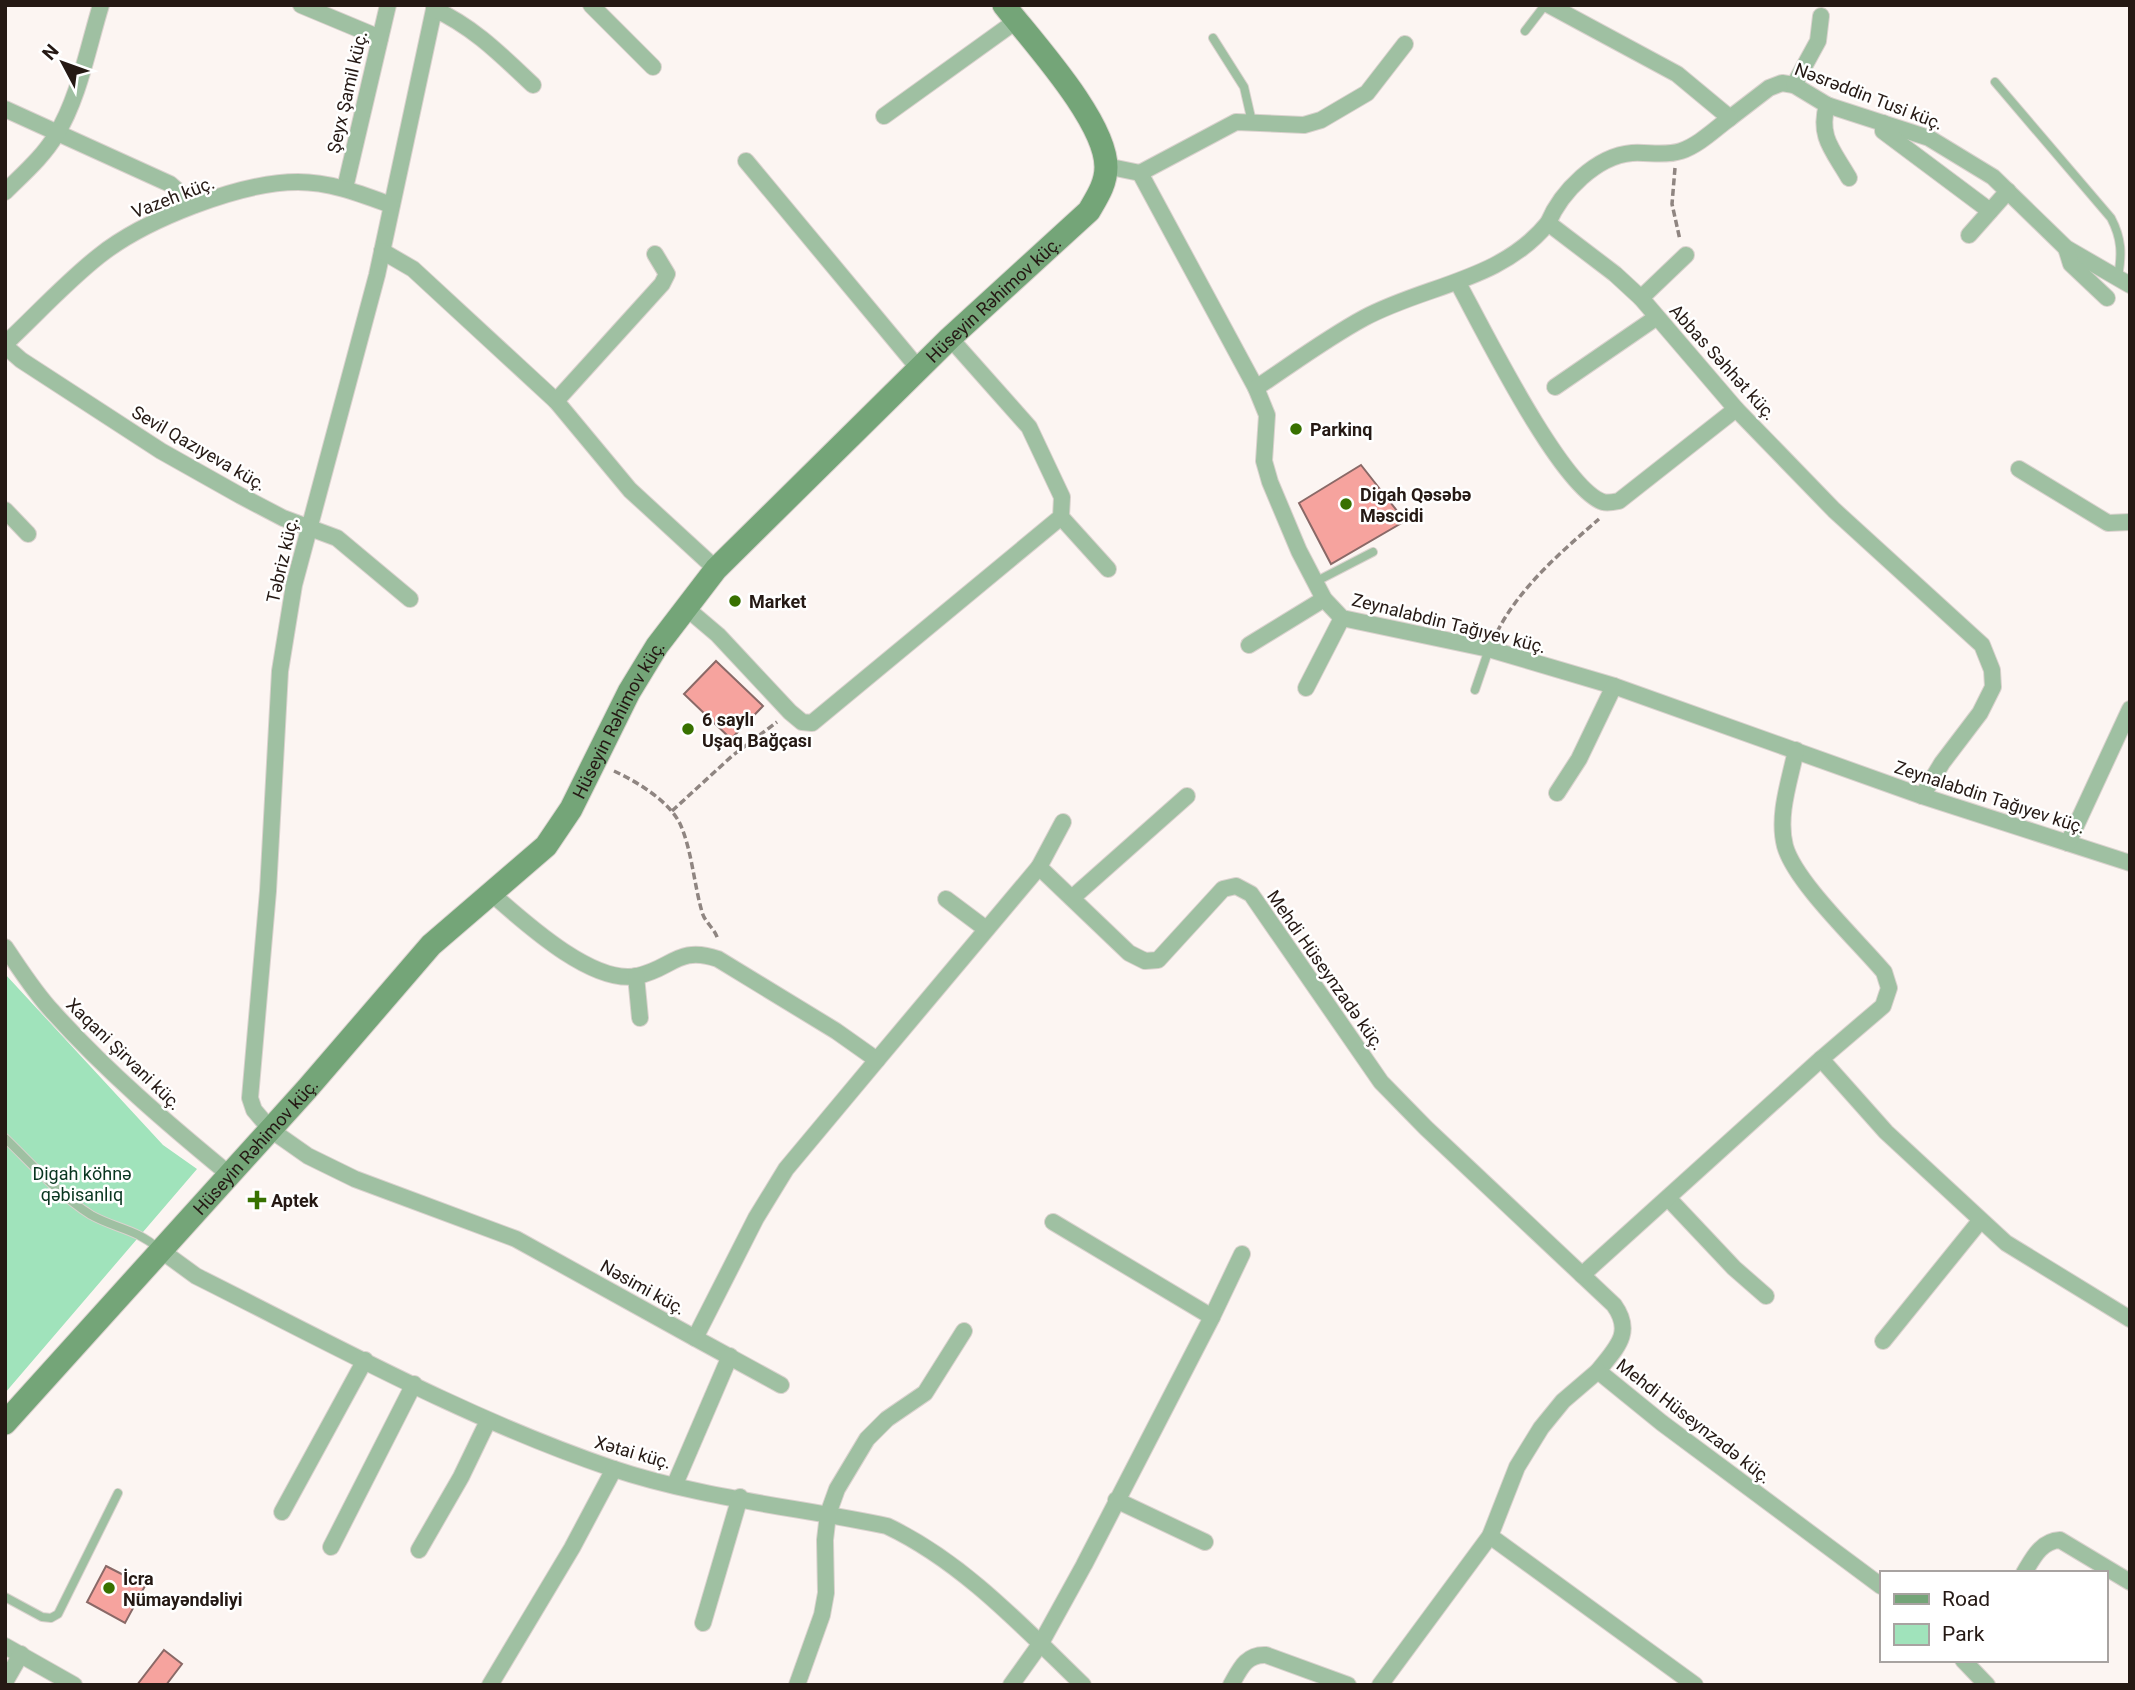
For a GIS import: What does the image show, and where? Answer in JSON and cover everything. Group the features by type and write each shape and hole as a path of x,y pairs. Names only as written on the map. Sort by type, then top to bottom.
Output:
{"main road":[{"path":"1010,13 1078,101 1095,130 1106,166"},
{"name":"Hüseyin Rəhimov küç.","path":"5,1423 159,1249 271,1130 394,984 431,945 526,866 554,836 571,809 629,692 685,607 716,569 950,338 1089,211 1103,188 1106,166"}],"street":[{"path":"5,192 42,155 57,133 71,101 101,5"},
{"path":"301,5 380,38"},
{"name":"Şeyx Şamil küç.","path":"345,188 388,5"},
{"path":"591,5 653,67"},
{"path":"1547,5 1677,74 1730,118"},
{"path":"435,7 478,34 533,85"},
{"name":"Təbriz küç.","path":"271,1130 254,1110 250,1078 268,891 280,671 294,585 382,251 435,7"},
{"path":"884,116 1010,13"},
{"path":"1794,85 1818,41 1821,16"},
{"path":"1106,166 1140,173 1225,126 1252,122 1304,125 1321,120 1367,93 1405,44"},
{"name":"Nəsrəddin Tusi küç.","path":"1676,152 1691,147 1769,88 1783,83 1794,85 1828,105 1929,138 1949,148 2008,191 2066,248 2124,281"},
{"path":"1828,105 1822,125 1825,136 1849,178"},
{"path":"5,109 170,184 194,205"},
{"path":"1883,123 1884,131 1990,211"},
{"path":"1256,388 1363,318 1458,283 1513,255 1537,236 1548,223 1562,197 1606,161 1629,153 1676,152"},
{"path":"746,161 919,369"},
{"name":"Zeynalabdin Tağıyev küç.","path":"1140,173 1256,388 1267,415 1264,461 1270,482 1315,582 1324,599 1342,618 1489,649 1614,686 1922,796 2130,863"},
{"name":"Vazeh küç.","path":"5,345 105,251 138,229 194,205 254,189 298,182 345,188 391,205"},
{"path":"1969,235 2008,191"},
{"name":"Abbas Səhhət küç.","path":"1548,223 1615,274 1641,298 1736,408 1834,510 1982,645 1992,670 1993,687 1980,713 1941,763 1922,796"},
{"path":"2066,248 2071,264 2107,298"},
{"path":"382,251 413,269 556,401 630,490 716,569"},
{"path":"556,401 662,284 667,274 656,254"},
{"path":"1641,298 1686,255"},
{"path":"1458,283 1553,453 1591,495 1604,503 1619,501 1736,408"},
{"path":"1555,387 1657,317"},
{"path":"685,607 718,635 790,712 802,722 812,723 828,713 1060,517 1062,496 1029,426 950,338"},
{"name":"Sevil Qazıyeva küç.","path":"5,345 21,360 160,451 241,496 308,528 337,538 410,599"},
{"path":"2019,469 2108,523 2130,522"},
{"path":"5,510 28,534"},
{"path":"1060,517 1108,569"},
{"path":"1249,645 1324,599"},
{"path":"1306,688 1342,618"},
{"path":"1557,793 1579,759 1614,686"},
{"path":"2068,843 2130,709"},
{"path":"1582,1275 1882,1006 1889,988 1884,972 1794,867 1785,844 1783,814 1796,750"},
{"path":"1072,898 1187,796"},
{"path":"491,893 561,949 617,977 636,976 687,954 700,953 718,959 836,1031 877,1060 1039,867 1063,822"},
{"name":"Mehdi Hüseynzadə küç.","path":"1039,867 1129,953 1144,961 1158,960 1223,889 1236,886 1251,894 1381,1082 1426,1128 1614,1305 1624,1318 1623,1333 1598,1371 1662,1423 1880,1585"},
{"path":"946,899 986,929"},
{"name":"Xaqani Şirvani küç.","path":"5,947 50,1010 170,1125 229,1175"},
{"path":"636,976 640,1018"},
{"path":"1821,1059 1886,1132 2006,1243 2130,1319"},
{"name":"Nəsimi küç.","path":"271,1130 308,1156 355,1179 516,1239 695,1338 756,1218 786,1170 877,1060"},
{"path":"1668,1198 1734,1268 1766,1296"},
{"path":"1882,1341 1980,1221"},
{"path":"1053,1222 1212,1317"},
{"name":"Xətai küç.","path":"159,1249 196,1276 488,1421 614,1469 887,1527 917,1541 950,1563 1041,1643 1082,1684"},
{"path":"1011,1685 1041,1643 1212,1317 1242,1254"},
{"path":"797,1685 816,1639 824,1604 828,1514 837,1489 867,1439 887,1419 925,1392 964,1331"},
{"path":"695,1338 781,1385"},
{"path":"675,1484 730,1356"},
{"path":"282,1512 365,1360"},
{"path":"1380,1685 1490,1536 1527,1448 1563,1401 1598,1371"},
{"path":"331,1547 414,1384"},
{"path":"419,1550 461,1477 488,1421"},
{"path":"489,1685 572,1548 614,1469"},
{"path":"703,1623 740,1497"},
{"path":"1116,1500 1205,1542"},
{"path":"1490,1536 1695,1685"},
{"path":"2025,1571 2041,1548 2050,1541 2060,1540 2130,1582"},
{"path":"5,1646 74,1685"},
{"path":"5,1682 21,1654"},
{"path":"1231,1685 1245,1662 1255,1655 1266,1655 1348,1685"},
{"path":"1965,1662 1987,1685"}],"lane":[{"path":"1525,31 1547,5"},
{"path":"1213,38 1244,87 1252,122"},
{"path":"1995,82 2111,218 2119,233 2124,281"},
{"path":"1315,582 1373,552"},
{"path":"1475,690 1489,649"},
{"path":"5,1138 78,1205 94,1216 135,1231 159,1249"},
{"path":"5,1597 42,1617 51,1618 58,1614 118,1493"}],"path":[{"path":"1676,152 1672,204 1686,255"},
{"path":"1489,649 1505,617 1527,588 1554,559 1619,501"},
{"path":"672,811 732,756 790,712"},
{"path":"593,762 629,778 672,811 681,826 704,917 716,931 718,959"}],"green space":[{"name":"Digah köhnə qəbisanlıq","path":"5,974 163,1145 197,1169 5,1393"}],"building":[{"path":"1361,465 1405,521 1331,564 1299,503"},
{"path":"716,661 763,706 731,739 684,694"},
{"path":"106,1566 145,1586 125,1623 87,1602"},
{"path":"164,1650 182,1664 166,1685 137,1685"}],"place":[{"name":"Parkinq","path":"1296,429"},
{"name":"Digah Qəsəbə Məscidi","path":"1346,504"},
{"name":"Market","path":"735,601"},
{"name":"6 saylı Uşaq Bağçası","path":"688,729"},
{"name":"Aptek","path":"257,1200"},
{"name":"İcra Nümayəndəliyi","path":"109,1588"}]}
